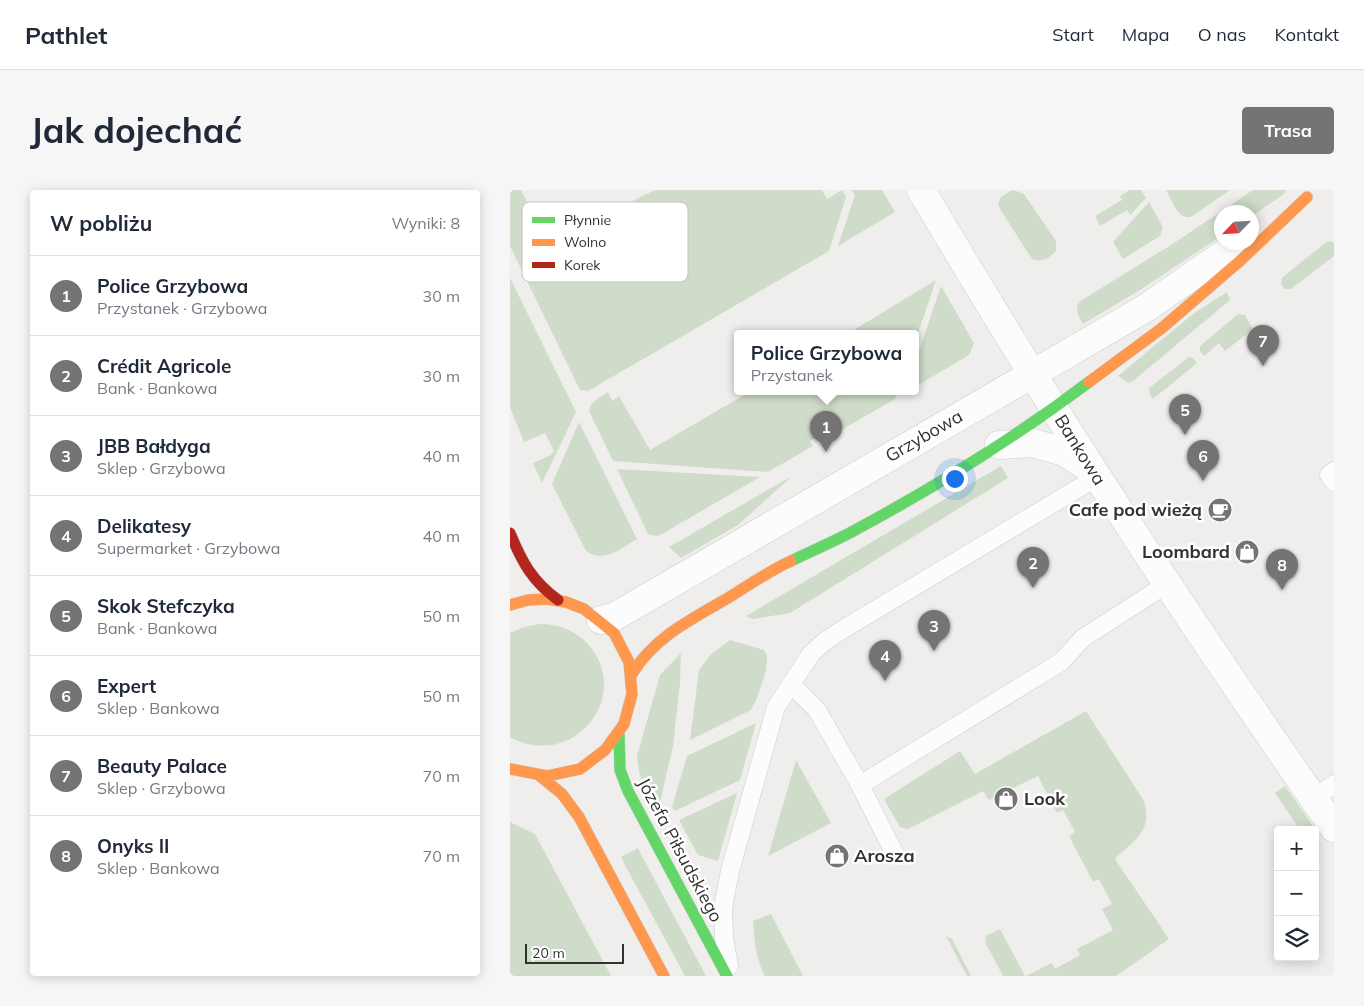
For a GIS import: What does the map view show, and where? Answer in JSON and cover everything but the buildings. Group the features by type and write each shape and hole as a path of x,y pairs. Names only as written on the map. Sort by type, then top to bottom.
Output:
{"street":[{"name":"Bankowa","path":"921,190 1054,409 1167,584 1324,791 1334,828"},
{"path":"1259,230 1311,194"},
{"path":"632,674 641,659 652,647 674,630 780,566 856,530 999,445 1054,409 1162,328 1241,260 1311,194"},
{"name":"Grzybowa","path":"601,620 614,617 1146,308 1229,250"},
{"path":"999,445 1033,443 1064,452 1095,474"},
{"path":"510,533 530,575 543,589 558,600"},
{"path":"510,606 535,599 558,600 580,607 601,620 616,636 624,650 632,674 630,709 619,735 604,753 585,766 563,774 540,776 510,770"},
{"name":"Józefa Piłsudskiego","path":"619,735 620,770 628,791 727,976"},
{"path":"540,776 563,794 579,817 664,976"}],"lane":[{"path":"1334,471 1329,475 1334,482"},
{"path":"732,976 724,938 723,908 730,871 776,707 811,654 825,641 1095,474"},
{"path":"860,785 1061,662 1083,638 1167,584"},
{"path":"791,684 817,710 860,785 895,854"}],"green space":[{"path":"510,190 521,190 527,202 522,202 522,271 510,246"},
{"path":"655,190 822,190 827,199 842,190 846,197 829,251 588,391 580,390 528,282 688,282 688,202 631,202"},
{"path":"852,190 882,190 895,212 838,246 855,195"},
{"path":"1013,190 1024,194 1056,241 1056,251 1045,260 1032,259 1000,209 998,204 1001,197"},
{"path":"1130,190 1141,190 1146,198 1130,215 1127,210 1100,226 1095,216 1122,200 1120,196"},
{"path":"1166,190 1230,190 1191,217 1186,217 1179,212"},
{"path":"1253,190 1286,190 1284,194 1259,211 1259,205 1231,205"},
{"path":"1149,202 1163,227 1160,236 1123,259 1113,242"},
{"path":"1214,216 1214,241 1140,290 1083,324 1077,309 1082,300"},
{"path":"1326,242 1334,243 1334,256 1291,289 1285,289 1281,284 1282,278"},
{"path":"510,278 576,412 542,483 533,463 551,455 554,451 545,433 524,442 510,407"},
{"path":"936,280 919,330 854,330"},
{"path":"941,286 974,343 969,355 919,385 919,351"},
{"path":"1227,292 1230,300 1133,381 1128,383 1118,376 1193,314"},
{"path":"1238,314 1245,315 1253,329 1225,351 1219,343 1204,356 1200,351 1200,346"},
{"path":"1189,357 1193,358 1197,363 1153,399 1149,388"},
{"path":"608,392 612,401 619,396 650,450 744,395 896,395 895,399 831,436 827,431 810,441 813,446 768,472 613,461 589,411 593,402"},
{"path":"579,422 637,539 619,550 606,555 593,555 586,551 552,484"},
{"path":"1001,466 1008,478 790,613 753,619 746,616"},
{"path":"617,469 760,477 660,535 655,536 648,534"},
{"path":"792,476 738,525 681,558 669,547"},
{"path":"540,624 565,628 586,642 600,662 604,684 601,704 590,722 575,736 555,744 533,745 510,737 510,633 524,627"},
{"path":"730,640 764,650 767,656 766,671 757,698 751,710 690,740 699,670 710,655"},
{"path":"681,653 680,683 673,746 658,811 644,786 639,772 637,756 660,675"},
{"path":"1086,711 1144,801 1146,821 1144,828 1135,840 1115,859 1169,939 1116,976 1026,976 1052,963 1055,969 1080,955 1077,949 1113,930 1102,909 1112,904 1099,879 1093,882 1069,836 1075,832 1063,810 1057,813 1038,776 989,800 983,791 908,829 900,827 884,799 960,751 975,774"},
{"path":"756,723 740,780 675,811 672,807 687,756"},
{"path":"796,760 831,823 768,856"},
{"path":"1285,786 1313,826 1297,826 1275,793"},
{"path":"737,793 718,861 698,855 679,820"},
{"path":"510,822 535,834 611,976 510,976"},
{"path":"638,848 706,976 685,976 627,869 621,857"},
{"path":"771,914 803,976 765,976 759,963 753,921"},
{"path":"1000,929 1025,976 1003,976 985,942 986,936"},
{"path":"946,936 952,939 971,976 967,976"}],"traffic: fast":[{"path":"791,561 887,513 946,478 1005,441 1089,382"},
{"path":"619,735 620,770 628,791 727,976"}],"traffic: slow":[{"path":"1089,382 1162,328 1241,260 1307,197"},
{"path":"632,674 651,649 675,630 791,561"},
{"path":"510,605 528,600 547,599 566,602 584,609 614,633 629,662 632,694 624,724 605,750 580,769 547,776 510,769"},
{"path":"540,776 562,794 579,817 664,976"}],"traffic: jam":[{"path":"510,533 529,570 541,586 558,600"}],"place":[{"name":"Beauty Palace","path":"1263,366"},
{"name":"Skok Stefczyka","path":"1185,435"},
{"name":"Police Grzybowa","path":"826,452"},
{"name":"Expert","path":"1203,481"},
{"name":"Cafe pod wieżą","path":"1220,510"},
{"name":"Loombard","path":"1247,552"},
{"name":"Crédit Agricole","path":"1033,588"},
{"name":"Onyks II","path":"1282,590"},
{"name":"JBB Bałdyga","path":"934,651"},
{"name":"Delikatesy","path":"885,681"},
{"name":"Look","path":"1006,799"},
{"name":"Arosza","path":"837,856"}]}
